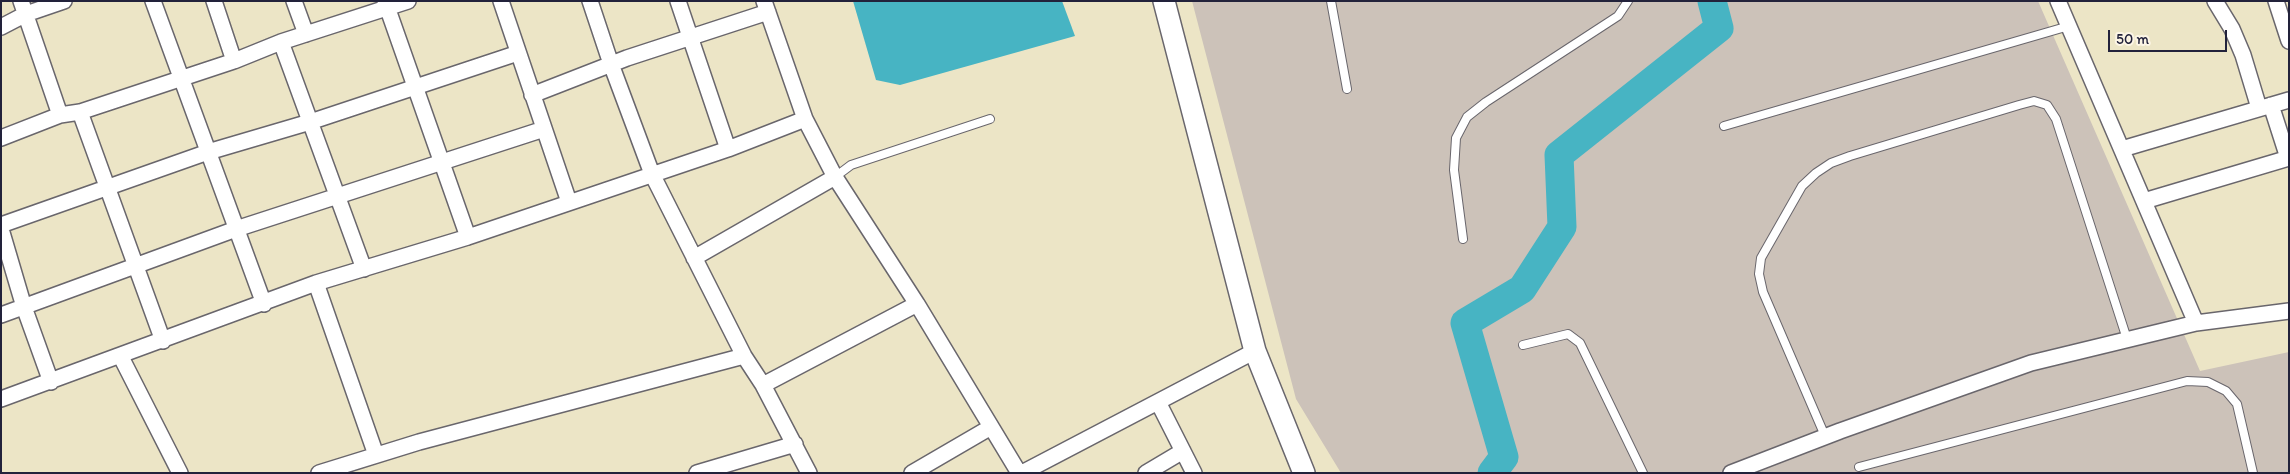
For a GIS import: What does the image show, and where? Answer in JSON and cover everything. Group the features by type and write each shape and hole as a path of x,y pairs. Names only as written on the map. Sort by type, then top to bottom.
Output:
{"main road":[{"path":"1164,1 1255,351 1304,473"}],"street":[{"path":"1,27 23,8 64,1"},
{"path":"153,1 264,304"},
{"path":"214,1 234,61"},
{"path":"294,1 306,34"},
{"path":"1,138 60,115 80,112 234,61 386,4 408,1"},
{"path":"500,1 568,202"},
{"path":"590,1 652,174 744,356 763,385 809,473"},
{"path":"678,1 728,149"},
{"path":"2058,1 2196,323"},
{"path":"2144,202 2289,158 2232,30 2215,1"},
{"path":"2276,1 2289,41"},
{"path":"386,4 468,236"},
{"path":"532,95 611,64 690,38 766,7 806,119 835,176 917,304 1021,473 1039,469 1158,402 1255,351"},
{"path":"23,8 60,115"},
{"path":"281,42 364,269"},
{"path":"51,382 24,307 1,227 208,152 310,122 518,53"},
{"path":"2122,150 2289,100"},
{"path":"80,112 163,341"},
{"path":"1,400 316,284 468,236 728,149 806,119"},
{"path":"1,315 236,229 544,128"},
{"path":"694,258 835,176"},
{"path":"316,284 376,455"},
{"path":"763,385 917,304"},
{"path":"1731,473 1825,436 2031,363 2196,323 2289,311"},
{"path":"121,356 180,473"},
{"path":"319,473 376,455 744,356"},
{"path":"1158,402 1194,473"},
{"path":"912,473 991,427"},
{"path":"697,473 795,444"},
{"path":"1146,473 1183,452"}],"lane":[{"path":"1331,1 1347,89"},
{"path":"1463,239 1454,170 1456,138 1467,117 1486,102 1618,16 1628,1"},
{"path":"1724,126 2069,26"},
{"path":"1825,436 1763,292 1759,274 1761,258 1802,186 1832,163 1850,156 2019,105 2034,102 2047,105 2056,119 2127,340"},
{"path":"835,176 851,165 990,119"},
{"path":"1523,345 1568,334 1580,343 1643,473"},
{"path":"1859,467 2187,381 2208,382 2226,391 2237,404 2252,473"}],"shaded area":[{"path":"1192,1 2038,1 2200,371 2289,352 2289,473 1341,473 1296,399"}],"water":[{"path":"853,1 1062,1 1075,36 900,85 876,80"}],"waterway":[{"path":"1492,473 1504,457 1465,323 1522,289 1562,227 1559,155 1719,28 1712,1"}]}
